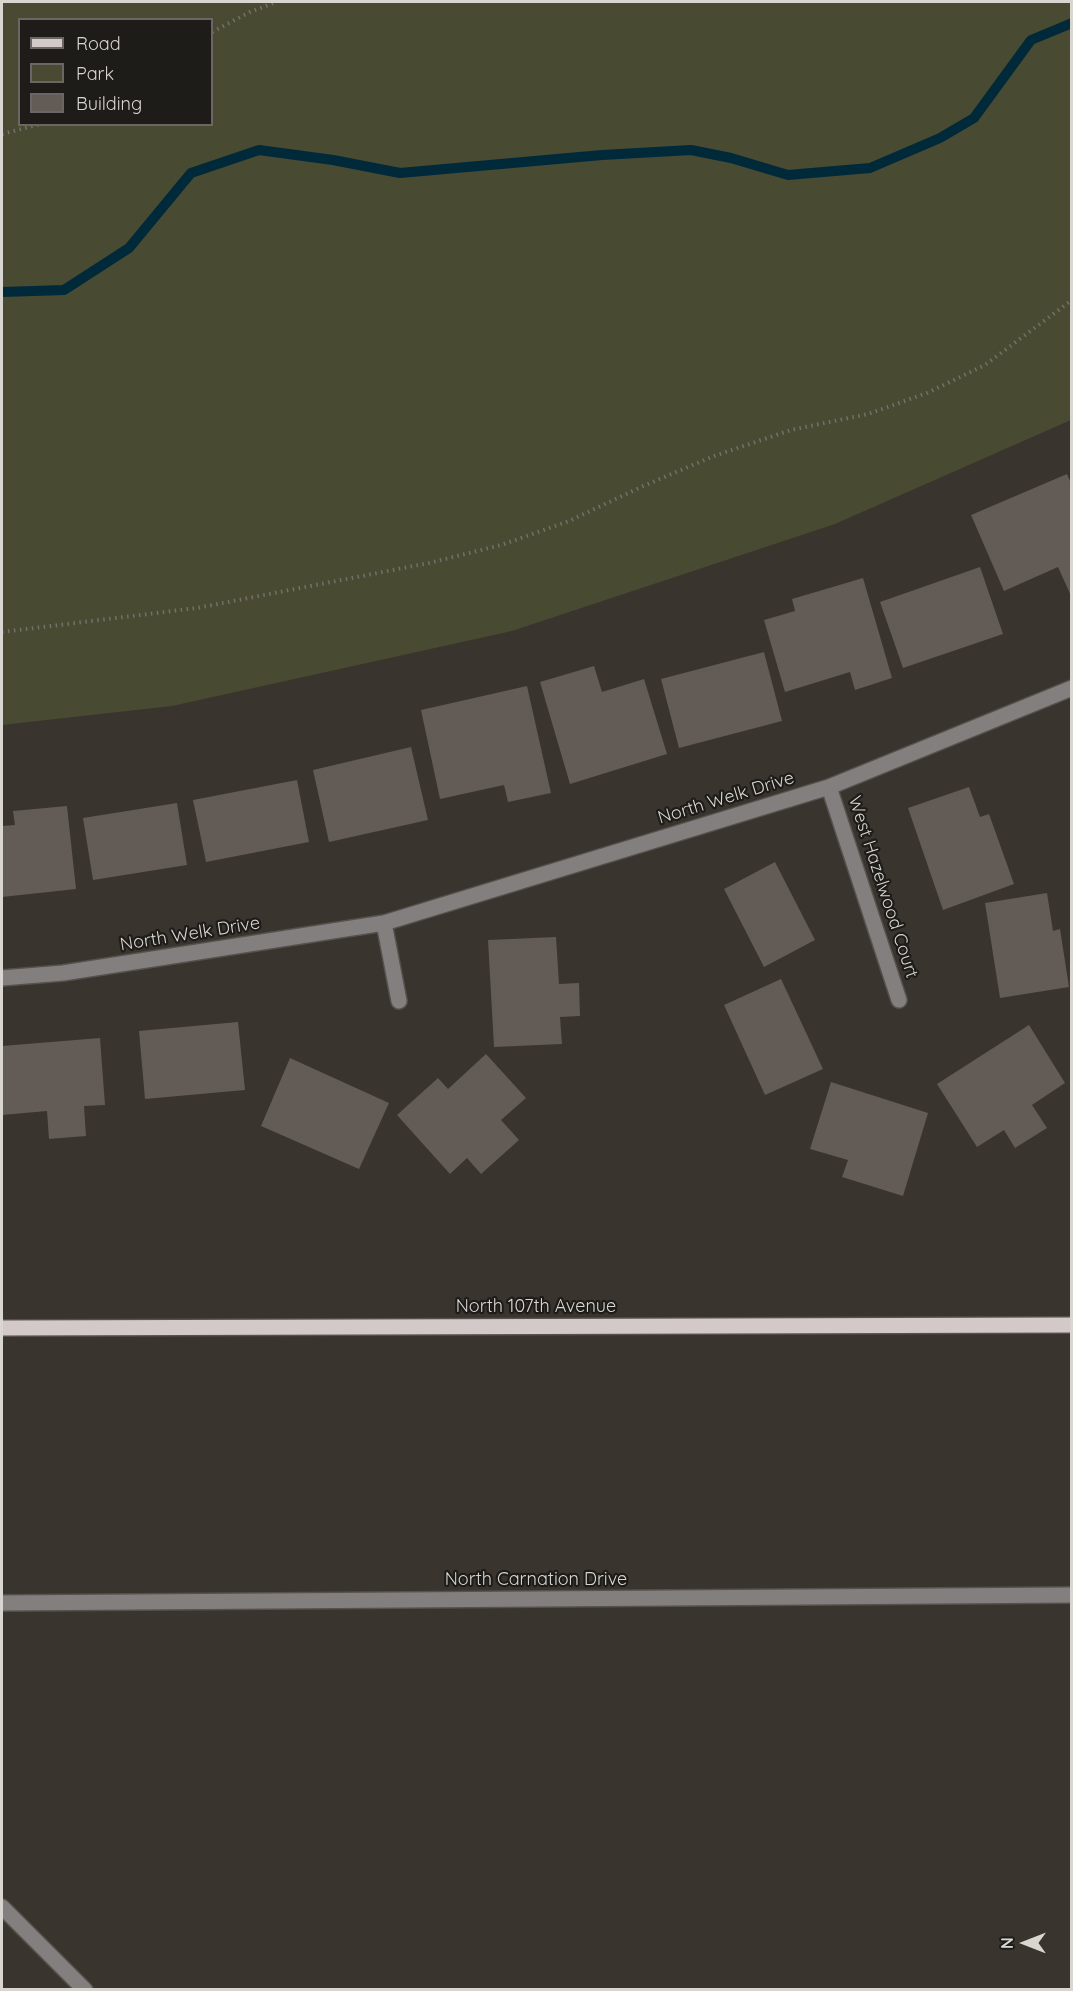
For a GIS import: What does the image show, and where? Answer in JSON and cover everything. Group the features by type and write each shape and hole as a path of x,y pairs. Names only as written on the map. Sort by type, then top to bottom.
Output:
{"main road":[{"name":"North 107th Avenue","path":"2,1328 1071,1325"}],"street":[{"name":"North Welk Drive","path":"2,978 63,973 384,923 829,786 1071,688"},
{"name":"West Hazelwood Court","path":"829,786 900,1000"},
{"path":"384,923 399,1001"},
{"name":"North Carnation Drive","path":"2,1603 1071,1595"},
{"path":"2,1907 85,1989"}],"path":[{"path":"213,31 250,12 276,2"},
{"path":"2,135 34,126"},
{"path":"2,632 197,608 429,562 501,545 569,521 640,487 714,456 791,430 868,414 927,393 985,365 1071,300"}],"green space":[{"path":"2,2 1071,2 1071,420 835,524 512,631 172,706 2,725"}],"building":[{"path":"1067,474 1072,486 1072,598 1058,567 1004,591 971,515"},
{"path":"980,567 1003,634 903,668 880,602"},
{"path":"863,578 892,678 855,690 850,672 785,692 764,620 795,611 792,599"},
{"path":"764,652 782,721 679,748 661,679"},
{"path":"594,666 602,692 644,679 667,754 570,784 540,682"},
{"path":"527,686 551,793 508,802 504,785 440,799 421,710"},
{"path":"411,747 428,820 329,842 313,770"},
{"path":"297,780 309,842 206,862 193,800"},
{"path":"969,787 980,817 989,814 1014,884 943,910 908,808"},
{"path":"177,803 187,865 93,880 83,818"},
{"path":"67,806 76,889 2,897 2,826 15,825 13,811"},
{"path":"775,862 815,940 764,967 724,889"},
{"path":"1047,893 1053,931 1060,929 1069,987 1000,998 985,903"},
{"path":"556,937 559,984 579,983 580,1016 560,1017 562,1044 494,1047 488,940"},
{"path":"781,979 823,1069 765,1095 724,1005"},
{"path":"238,1022 245,1090 145,1099 139,1031"},
{"path":"1029,1025 1065,1083 1032,1105 1047,1128 1015,1148 1004,1130 977,1147 937,1084"},
{"path":"100,1038 105,1105 84,1106 86,1136 49,1139 47,1111 2,1115 2,1046"},
{"path":"486,1054 526,1098 501,1120 519,1140 481,1174 467,1158 450,1174 397,1115 438,1078 448,1089"},
{"path":"290,1058 389,1103 359,1169 261,1126"},
{"path":"831,1082 928,1113 903,1196 842,1177 848,1160 810,1149"}],"waterway":[{"path":"2,292 64,290 129,248 191,173 259,150 333,160 400,173 602,155 691,150 731,158 788,175 870,168 940,138 974,118 1031,40 1072,23"}]}
